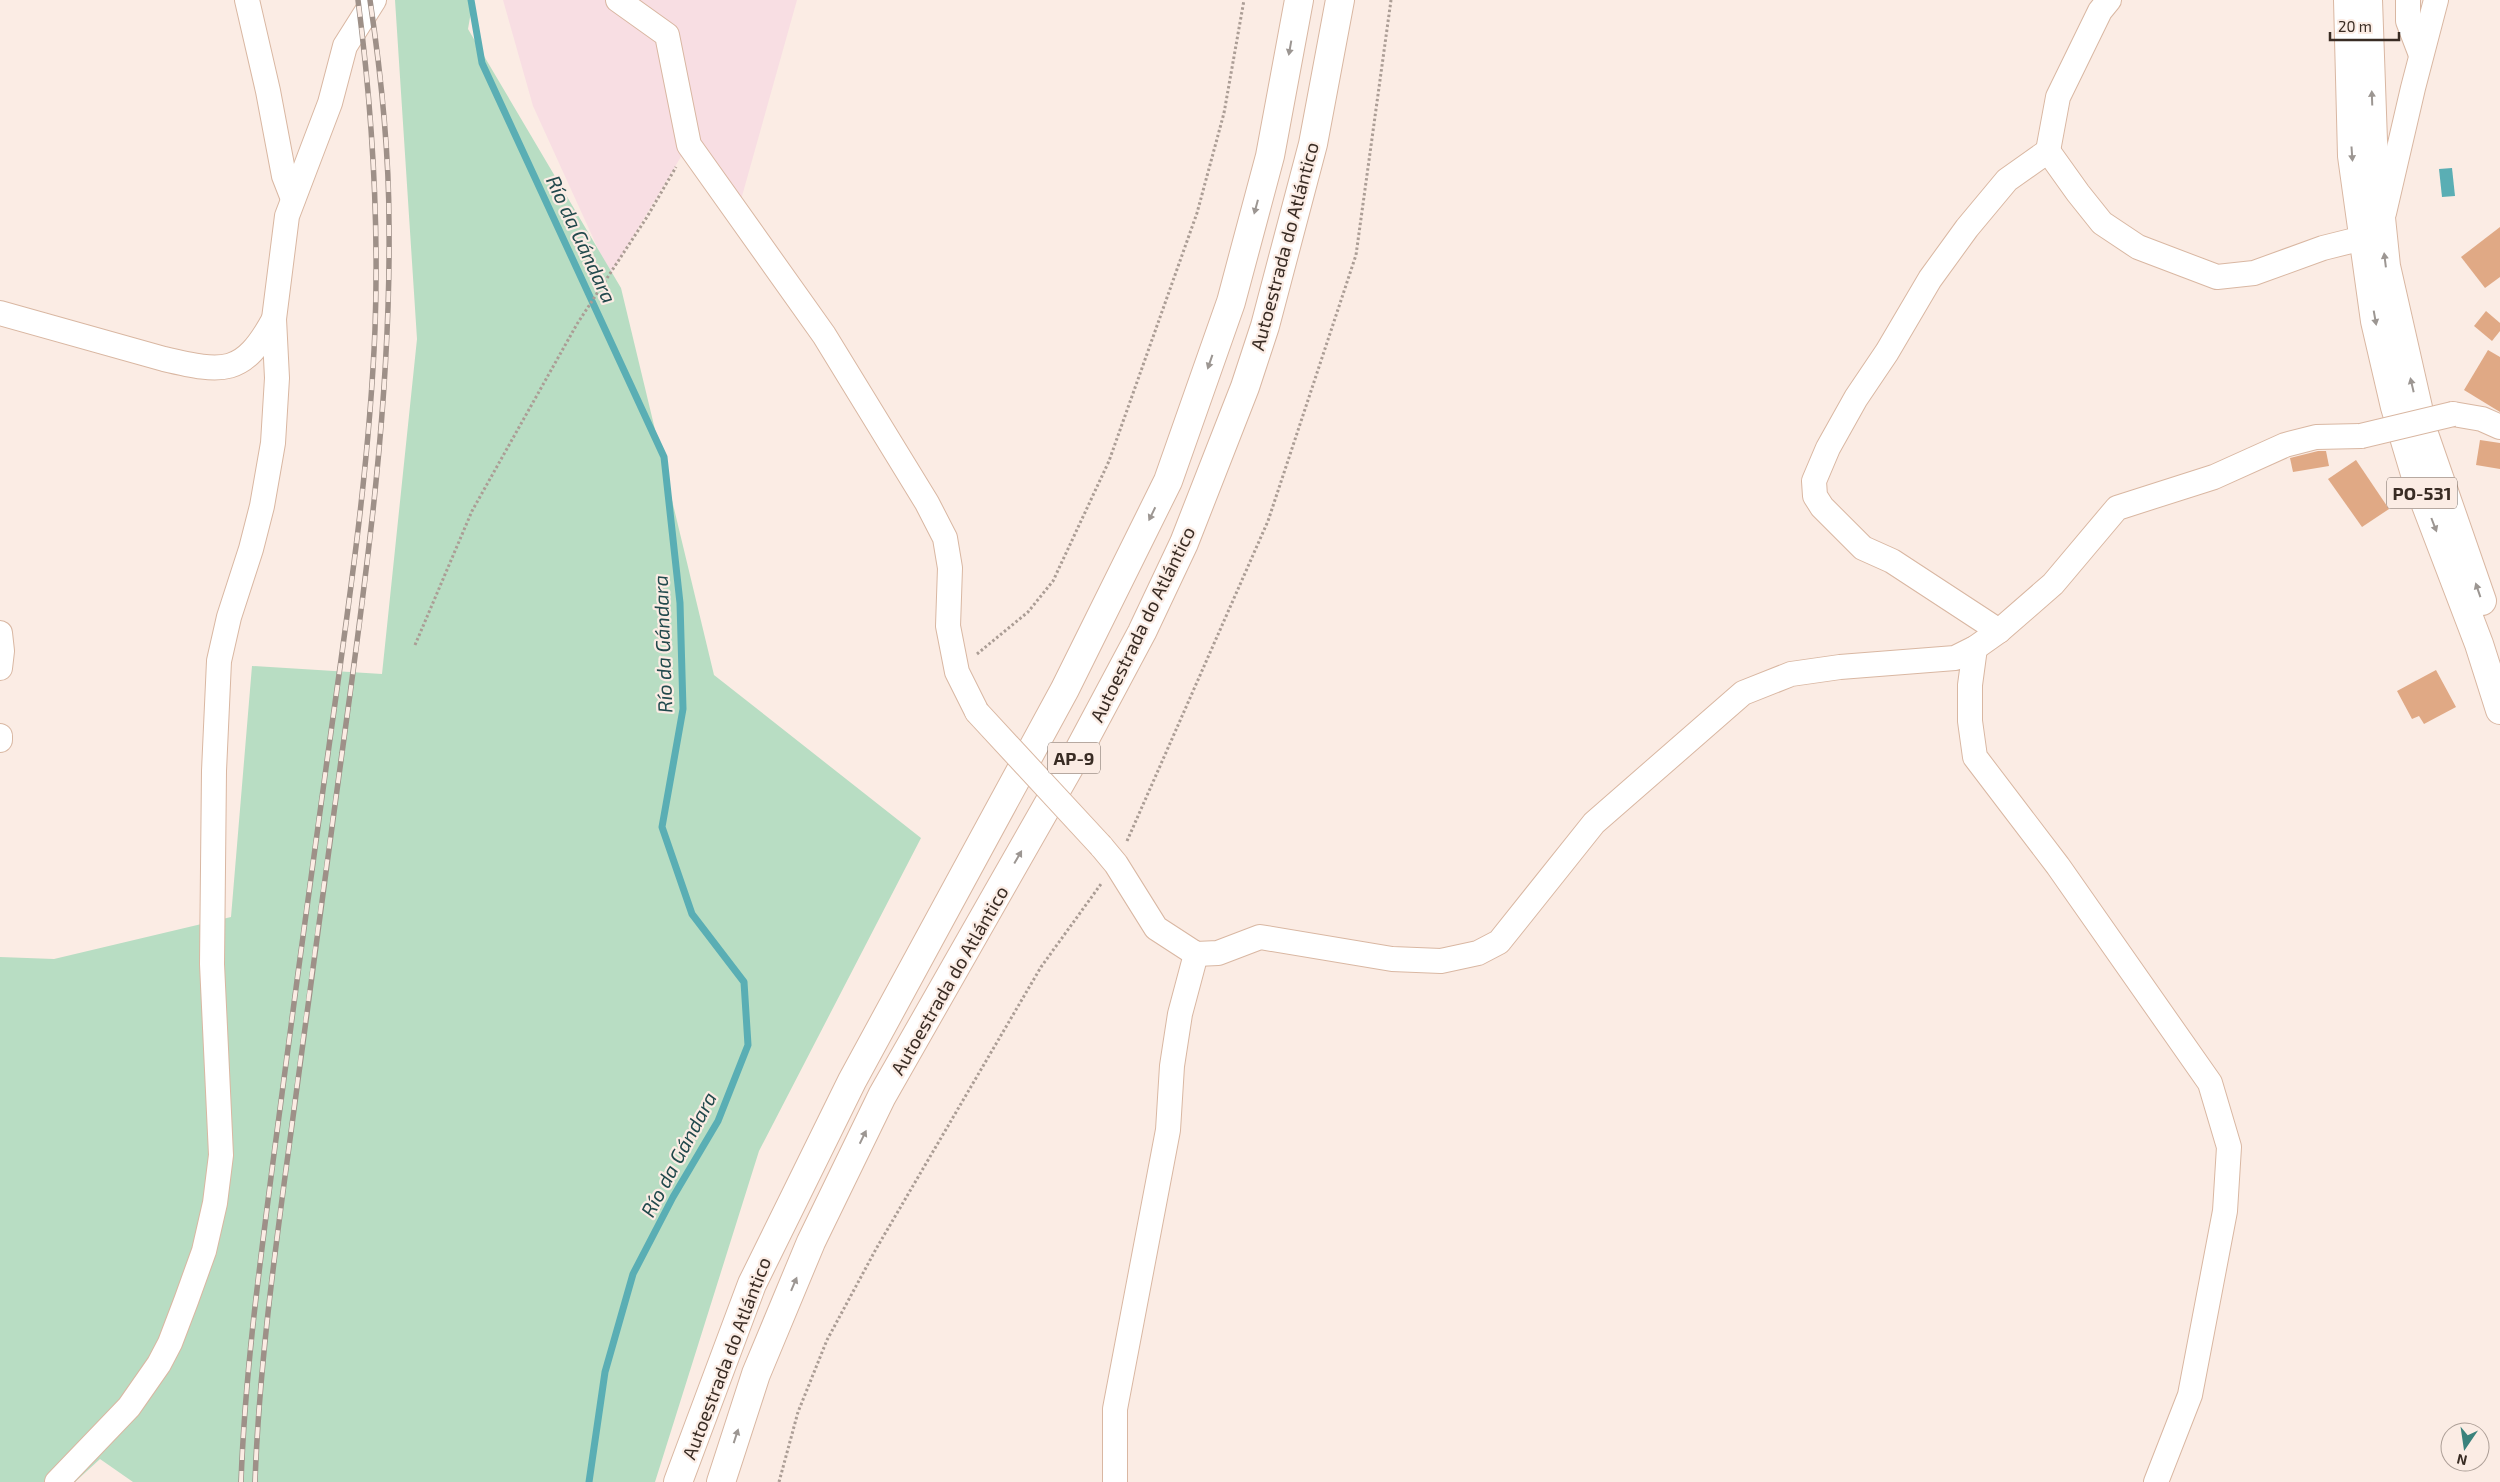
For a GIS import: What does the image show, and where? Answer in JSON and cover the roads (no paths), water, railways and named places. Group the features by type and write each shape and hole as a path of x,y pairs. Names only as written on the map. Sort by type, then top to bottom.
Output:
{"main road":[{"name":"Autoestrada do Atlántico","path":"678,1482 752,1284 852,1081 1065,689 1168,481 1231,302 1270,156 1299,0"},
{"name":"Autoestrada do Atlántico","path":"721,1482 760,1365 811,1242 882,1096 1078,752 1142,632 1184,543 1239,404 1265,326 1313,144 1340,0"},
{"name":"PO-531","path":"2348,0 2352,156 2372,231 2386,266 2424,434 2500,652"},
{"name":"PO-531","path":"2368,0 2373,140 2372,231 2375,321 2398,417 2418,484 2479,644 2500,710"}],"street":[{"path":"247,0 268,91 284,176 293,199"},
{"path":"57,1482 129,1407 159,1364 170,1344 204,1251 215,1203 221,1155 212,964 217,683 224,637 262,506 273,443 277,378 274,319 287,216 330,104 345,46 374,0"},
{"path":"618,0 668,35 688,145 824,335 927,503 945,538 950,568 948,626 957,672 977,712 1116,864 1156,928 1196,954 1218,953 1260,937 1392,959 1441,961 1478,953 1499,942 1594,823 1743,693 1791,674 1840,667 1955,658 1975,648 1999,632 2053,584 2118,508 2214,477 2285,445 2316,437 2360,436 2453,414 2482,419 2500,427"},
{"path":"1999,632 1892,561 1864,548 1822,507 1815,496 1814,481 1828,448 1930,279 1967,228 2007,180 2048,151 2058,97 2100,12 2109,0"},
{"path":"2408,0 2408,21 2421,55"},
{"path":"2048,151 2102,223 2138,247 2217,277 2254,273 2372,231 2436,0"},
{"path":"0,313 188,365 224,368 243,362 260,345 274,319"},
{"path":"0,633 2,651 0,668"},
{"path":"1975,648 1970,685 1970,720 1975,757 2058,866 2210,1084 2229,1147 2225,1210 2190,1395 2156,1482"},
{"path":"1115,1482 1115,1409 1168,1130 1172,1066 1180,1014 1196,954"}],"water":[{"path":"2452,168 2455,196 2442,197 2439,169"}],"waterway":[{"name":"Río da Gándara","path":"471,0 482,63 664,457 680,603 683,709 662,827 692,914 744,982 748,1045 718,1121 673,1197 633,1274 605,1372 589,1482"}],"railway":[{"path":"241,1482 246,1400 258,1277 349,604 368,439 375,329 376,247 371,123 358,0"},
{"path":"255,1482 260,1398 273,1272 360,621 381,423 389,290 389,196 384,112 370,0"}]}
